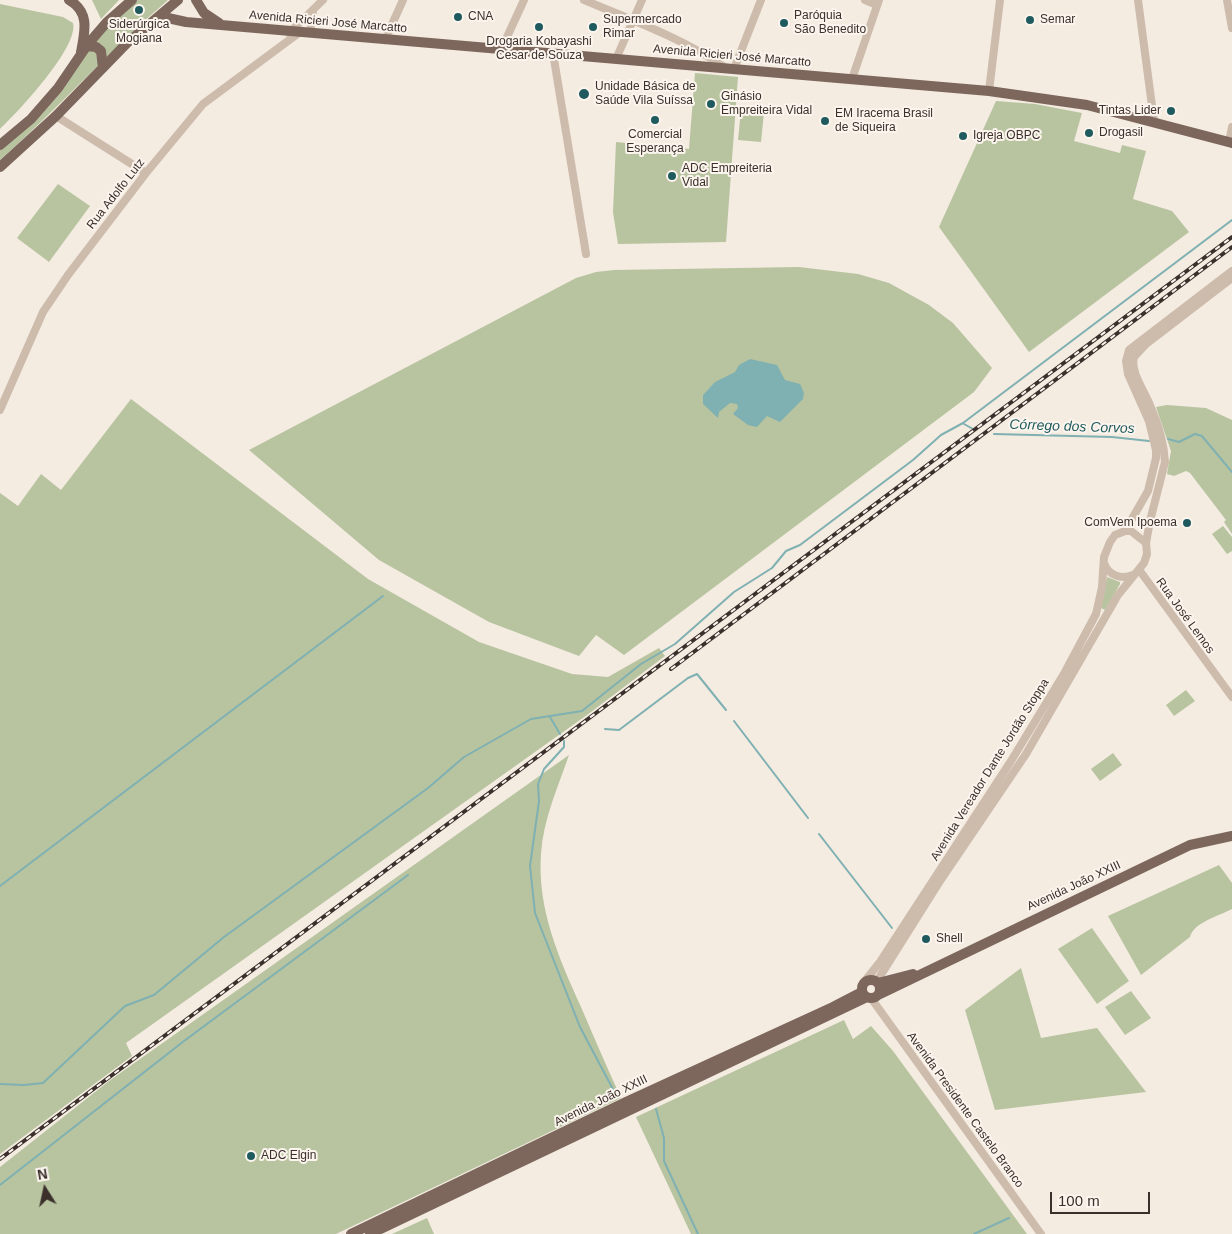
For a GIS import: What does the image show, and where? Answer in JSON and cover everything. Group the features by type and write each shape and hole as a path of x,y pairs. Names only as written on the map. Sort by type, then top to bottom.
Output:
{"main road":[{"path":"69,0 78,6 85,19 84,50"},
{"path":"0,145 42,107 84,50 108,22 132,0"},
{"path":"0,167 56,116 127,43 178,0"},
{"name":"Avenida Ricieri José Marcatto","path":"196,0 208,18 225,25"},
{"name":"Avenida Ricieri José Marcatto","path":"159,16 186,22 385,40 989,91 1087,105 1230,142"},
{"path":"84,50 96,47 101,51 102,68"},
{"name":"Avenida João XXIII","path":"351,1234 626,1102 868,993 931,969 1190,845 1232,836"},
{"name":"Avenida João XXIII","path":"868,993 870,979 877,982 931,969"},
{"name":"Avenida João XXIII","path":"370,1234 868,993"}],"street":[{"path":"286,44 289,31 323,0"},
{"path":"385,40 403,0"},
{"path":"501,50 524,0"},
{"path":"584,0 702,53 730,69 761,0"},
{"path":"616,59 642,0"},
{"path":"852,79 878,2 865,0"},
{"path":"989,91 1000,0"},
{"path":"1138,0 1154,121"},
{"path":"1227,0 1232,28"},
{"path":"305,32 313,11"},
{"name":"Rua Adolfo Lutz","path":"0,410 40,318 51,300 146,173 203,104 305,32"},
{"path":"553,53 586,254"},
{"path":"56,116 146,173"},
{"path":"1230,142 1232,127"},
{"path":"1130,359 1129,350 1232,271"},
{"path":"1130,359 1232,278"},
{"name":"Avenida Vereador Dante Jordão Stoppa","path":"868,993 880,962 1011,761 1089,629 1102,587 1104,557 1115,536 1125,531 1148,491 1156,458 1149,421 1128,374 1130,359"},
{"name":"Avenida Vereador Dante Jordão Stoppa","path":"877,982 938,884 1026,754 1118,594 1137,573 1147,554 1146,543 1164,462 1164,453 1156,421 1130,359"},
{"path":"1125,531 1137,535 1146,543"},
{"path":"1104,557 1105,565 1114,575 1122,578 1137,573"},
{"name":"Rua José Lemos","path":"1137,573 1232,697"},
{"name":"Avenida Presidente Castelo Branco","path":"868,993 1041,1234"}],"green space":[{"path":"92,0 119,0 101,19"},
{"path":"137,0 168,0 0,160 0,149 108,28"},
{"path":"0,4 63,17 73,23 72,34 67,47 46,79 0,129"},
{"name":"ADC Empreiteria Vidal","path":"695,73 738,77 726,242 618,244 613,212 616,142 689,149"},
{"path":"996,101 1035,104 1082,113 1074,141 1120,153 1122,145 1146,151 1133,199 1172,211 1189,232 1029,352 939,227"},
{"path":"741,110 764,112 761,142 738,140"},
{"path":"58,184 90,206 49,262 17,238"},
{"path":"799,267 858,274 889,283 929,305 953,323 992,368 974,392 624,655 596,635 579,656 489,622 379,560 249,450 576,278 596,272 614,270"},
{"path":"131,399 368,579 479,642 572,674 608,677 659,648 665,656 587,715 126,1043 132,1056 0,1154 0,493 18,506 41,474 61,490"},
{"path":"1167,405 1206,408 1232,420 1232,534 1224,522 1226,520 1190,473 1186,471 1174,476 1167,474 1171,451 1156,407"},
{"path":"1223,526 1232,537 1232,551 1227,554 1212,534"},
{"path":"1107,577 1120,582 1120,584 1105,610 1101,608"},
{"path":"1186,690 1195,701 1174,716 1166,705"},
{"path":"1113,753 1122,765 1100,781 1091,769"},
{"path":"569,755 552,804 542,841 542,894 551,933 558,952 621,1098 336,1234 0,1234 0,1167 109,1081"},
{"path":"1219,865 1232,883 1232,909 1196,927 1190,937 1141,975 1108,916"},
{"path":"1092,928 1129,981 1097,1004 1058,949"},
{"path":"1021,968 1041,1038 1097,1028 1146,1092 995,1110 965,1010"},
{"path":"1131,991 1151,1018 1125,1035 1105,1007"},
{"path":"844,1020 853,1039 871,1026 893,1051 1027,1234 691,1234 636,1117"},
{"path":"427,1218 434,1234 392,1234"}],"water":[{"path":"750,359 777,365 785,380 800,384 804,393 803,399 780,422 767,416 757,427 748,425 733,414 738,408 737,404 730,403 719,412 718,418 703,404 703,395 715,382 735,372 739,365"}],"waterway":[{"path":"0,1084 24,1085 43,1083 125,1006 154,995 224,937 428,788 464,757 531,719 582,711 641,664 675,644 734,592 772,568 786,551 800,545 913,460 941,435 963,423 1232,220"},
{"name":"Córrego dos Corvos","path":"964,424 973,429"},
{"name":"Córrego dos Corvos","path":"994,434 1112,437 1149,441"},
{"name":"Córrego dos Corvos","path":"1168,439 1179,442 1195,434 1202,436 1232,472"},
{"path":"0,886 383,596"},
{"path":"605,729 619,730 688,678 697,674 726,710"},
{"path":"550,717 560,734"},
{"path":"734,721 808,818"},
{"path":"564,741 564,747 544,769 538,784 539,801 530,866 535,913 580,1027 615,1093"},
{"path":"819,834 892,928"},
{"path":"0,1185 184,1041 408,875"},
{"path":"656,1109 664,1138 664,1161 698,1234"},
{"path":"974,1234 1009,1218"}],"railway":[{"path":"0,1159 1232,237"},
{"path":"671,669 1232,247"}],"place":[{"name":"Siderúrgica Mogiana","path":"139,10"},
{"name":"CNA","path":"458,17"},
{"name":"Semar","path":"1030,20"},
{"name":"Paróquia São Benedito","path":"784,23"},
{"name":"Drogaria Kobayashi Cesar de Souza","path":"539,27"},
{"name":"Supermercado Rimar","path":"593,27"},
{"name":"Unidade Básica de Saúde Vila Suíssa","path":"584,94"},
{"name":"Ginásio Empreiteira Vidal","path":"711,104"},
{"name":"Tintas Lider","path":"1171,111"},
{"name":"Comercial Esperança","path":"655,120"},
{"name":"EM Iracema Brasil de Siqueira","path":"825,121"},
{"name":"Drogasil","path":"1089,133"},
{"name":"Igreja OBPC","path":"963,136"},
{"name":"ADC Empreiteria Vidal","path":"672,176"},
{"name":"ComVem Ipoema","path":"1187,523"},
{"name":"Shell","path":"926,939"},
{"name":"ADC Elgin","path":"251,1156"}]}
